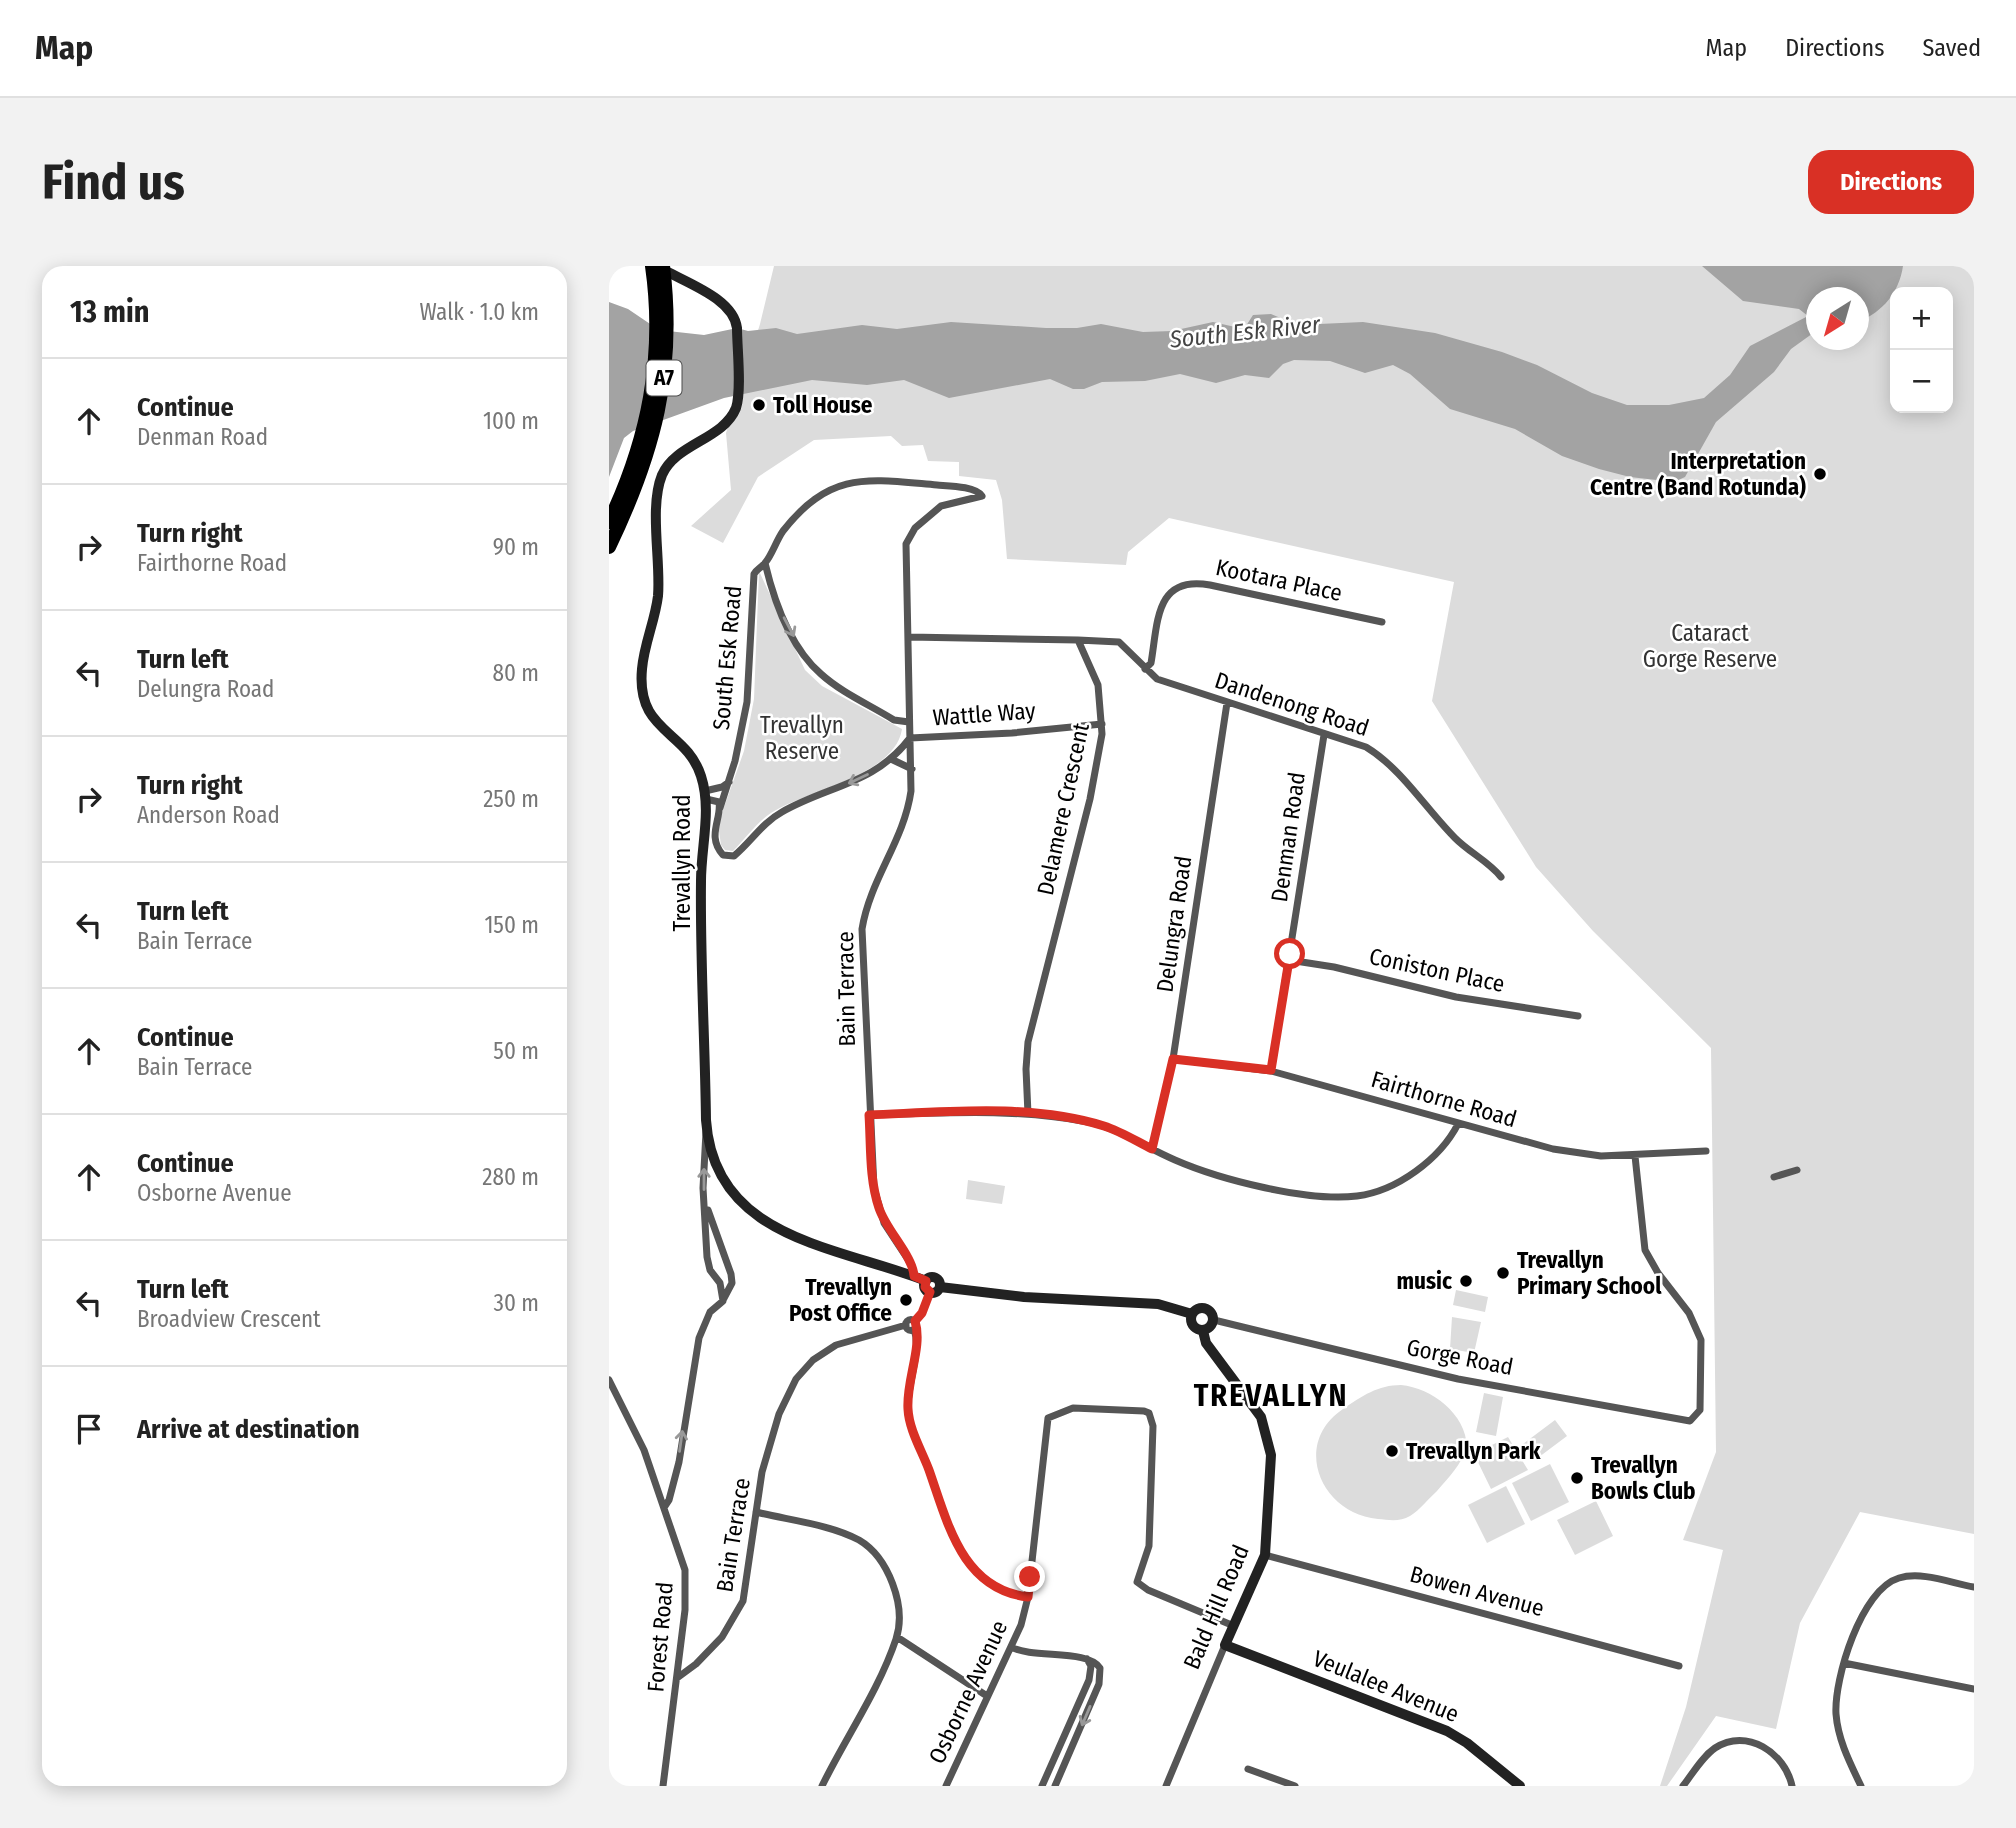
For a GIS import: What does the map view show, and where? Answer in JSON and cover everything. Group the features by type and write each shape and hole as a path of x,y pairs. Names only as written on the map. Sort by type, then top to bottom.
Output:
{"highway":[{"name":"A7","path":"609,522 643,456 655,364 654,266"},
{"name":"A7","path":"609,547 643,456 665,376 663,266"}],"street":[{"name":"Trevallyn Road","path":"654,266 726,306 735,317 737,328 737,404 724,423 672,460 661,479 657,603 642,671 647,710 693,758 706,795 701,879 706,1127 703,1188 732,1283 723,1301 710,1312 699,1338 679,1462 665,1506"},
{"name":"South Esk Road","path":"893,760 843,786 782,812 764,824 734,856 723,855 719,850 714,826 729,781 747,702 754,574 765,564 783,532 801,511 831,489 851,481 868,479 944,486 976,490 982,496"},
{"name":"Bain Terrace","path":"914,1276 911,1264 892,1236 879,1208 874,1188 862,929 870,896 904,825 912,769 905,548 908,540 931,512 941,506 982,496"},
{"path":"765,564 776,601 790,629 819,673 894,720 909,722"},
{"name":"Kootara Place","path":"1145,669 1151,663 1161,605 1167,595 1184,583 1210,584 1382,622"},
{"path":"908,637 1079,640"},
{"name":"Dandenong Road","path":"1079,640 1119,642 1157,679 1377,753 1460,843 1491,864 1501,877"},
{"name":"Delamere Crescent","path":"1028,1114 1025,1069 1028,1042 1090,799 1102,724 1098,685 1079,640"},
{"name":"Delungra Road","path":"1152,1149 1173,1059 1227,703"},
{"name":"Wattle Way","path":"910,738 1012,733 1102,724"},
{"name":"Denman Road","path":"1271,1070 1324,735"},
{"path":"910,738 893,760 912,769"},
{"path":"706,795 729,781"},
{"path":"706,795 716,799 720,808"},
{"name":"Coniston Place","path":"1289,960 1333,967 1456,997 1578,1016"},
{"name":"Fairthorne Road","path":"1173,1059 1271,1070 1553,1149 1601,1156 1706,1151"},
{"path":"869,1115 1028,1114 1106,1126 1199,1170 1233,1180 1301,1193 1356,1196 1390,1187 1402,1180 1443,1147 1458,1124"},
{"path":"706,1127 719,1172 731,1192 750,1210 817,1248 914,1276 932,1286 1024,1297 1158,1304 1192,1314"},
{"name":"Gorge Road","path":"1214,1320 1458,1379 1690,1421 1699,1415 1701,1340 1689,1313 1658,1273 1645,1250 1635,1156"},
{"path":"1774,1177 1797,1170"},
{"name":"Trevallyn Road","path":"706,1204 707,1256 710,1270 720,1283 723,1301"},
{"path":"914,1325 922,1313 932,1286"},
{"path":"1205,1308 1214,1320 1212,1326 1203,1331 1194,1327 1192,1314 1205,1308"},
{"name":"Bain Terrace","path":"677,1678 696,1664 737,1616 748,1581 762,1472 774,1431 796,1379 813,1360 836,1345 906,1325 909,1320 914,1325"},
{"name":"Osborne Avenue","path":"914,1325 917,1345 908,1384 908,1414 952,1535 969,1563 992,1586 1002,1592 1028,1597 1026,1611 946,1786"},
{"name":"Bald Hill Road","path":"1165,1786 1265,1555 1271,1463 1266,1431 1253,1404 1206,1343 1203,1331"},
{"name":"Forest Road","path":"609,1380 644,1450 665,1506 686,1582 663,1786"},
{"path":"1028,1597 1045,1424 1053,1414 1073,1408 1144,1410 1152,1419 1149,1546 1137,1582 1148,1590 1234,1626"},
{"path":"756,1512 841,1533 869,1547 884,1564 899,1614 897,1637 874,1689 822,1786"},
{"name":"Bowen Avenue","path":"1265,1555 1679,1667"},
{"path":"1861,1786 1844,1748 1836,1715 1838,1681 1870,1605 1889,1582 1908,1576 1974,1587"},
{"path":"897,1637 987,1696"},
{"name":"Veulalee Avenue","path":"1225,1645 1447,1731 1467,1743 1520,1786"},
{"path":"1010,1647 1023,1654 1087,1658 1097,1662 1102,1676 1055,1786"},
{"path":"1042,1786 1089,1679 1091,1666 1087,1658"},
{"path":"1844,1663 1974,1689"},
{"path":"1683,1786 1713,1750 1738,1741 1762,1745 1773,1753 1786,1769 1792,1786"},
{"path":"1248,1769 1294,1786"}],"green space":[{"name":"Cataract Gorge Reserve","path":"774,266 1974,266 1974,1534 1860,1512 1800,1623 1776,1729 1716,1716 1667,1786 1660,1786 1686,1707 1723,1550 1683,1540 1716,1452 1711,1048 1593,931 1536,867 1432,701 1454,582 1169,518 1128,552 1126,565 1007,559 1002,500 996,480 959,476 959,462 928,461 923,445 902,446 891,436 814,440 758,477 723,543 691,526 731,490 726,433 760,324"},
{"name":"Trevallyn Reserve","path":"759,571 805,670 822,686 902,729 896,745 884,759 847,780 771,813 733,851 725,850 721,845 718,824 744,751 754,699"},
{"path":"968,1180 1005,1186 1002,1204 966,1199"},
{"path":"1456,1290 1488,1297 1485,1312 1453,1305"},
{"path":"1452,1317 1481,1322 1474,1353 1450,1349"},
{"name":"Trevallyn Park","path":"1401,1385 1424,1391 1445,1405 1461,1424 1467,1447 1450,1476 1410,1516 1390,1520 1358,1514 1341,1505 1328,1491 1316,1458 1319,1440 1327,1424 1350,1404 1378,1389"},
{"path":"1484,1393 1503,1397 1496,1436 1476,1432"},
{"path":"1555,1420 1567,1436 1535,1460 1523,1444"},
{"path":"1508,1437 1528,1470 1491,1489 1474,1454"},
{"path":"1550,1464 1569,1502 1531,1521 1512,1483"},
{"path":"1506,1486 1525,1524 1487,1543 1468,1505"},
{"path":"1596,1501 1613,1536 1575,1555 1557,1520"}],"water":[{"path":"1702,266 1903,266 1897,287 1890,287 1890,299 1869,316 1869,287 1806,287 1806,314 1799,309 1743,301"},
{"name":"South Esk River","path":"609,302 628,309 659,330 704,335 737,328 748,331 776,328 797,334 862,325 897,329 951,322 1046,328 1077,328 1101,324 1143,332 1172,331 1213,322 1244,329 1253,315 1271,314 1297,325 1363,322 1435,333 1502,352 1537,365 1592,393 1627,405 1669,405 1704,398 1730,375 1750,346 1806,317 1806,338 1791,349 1774,372 1716,422 1685,477 1674,482 1630,477 1562,456 1515,429 1450,409 1410,374 1393,365 1365,373 1330,361 1294,360 1283,364 1269,378 1245,375 1216,383 1180,374 1145,381 1102,382 1084,389 1073,389 1050,379 949,398 904,380 867,385 812,380 724,398 633,431 624,438 609,477"}],"place":[{"name":"Toll House","path":"759,405"},
{"name":"Interpretation Centre (Band Rotunda)","path":"1820,474"},
{"name":"Trevallyn Primary School","path":"1503,1273"},
{"name":"music","path":"1466,1281"},
{"name":"Trevallyn Post Office","path":"906,1300"},
{"name":"Trevallyn Park","path":"1392,1451"},
{"name":"Trevallyn Bowls Club","path":"1577,1478"}],"district":[{"name":"TREVALLYN","path":"1271,1396"}],"route":[{"path":"1030,1577 1028,1597 1013,1595 992,1586 969,1563 952,1535 911,1423 908,1414 908,1384 917,1345 915,1321 922,1313 930,1292 925,1287 926,1281 914,1276 911,1264 884,1223 874,1188 869,1115 1017,1112 1054,1116 1106,1126 1152,1149 1173,1059 1271,1070 1290,954"}]}
